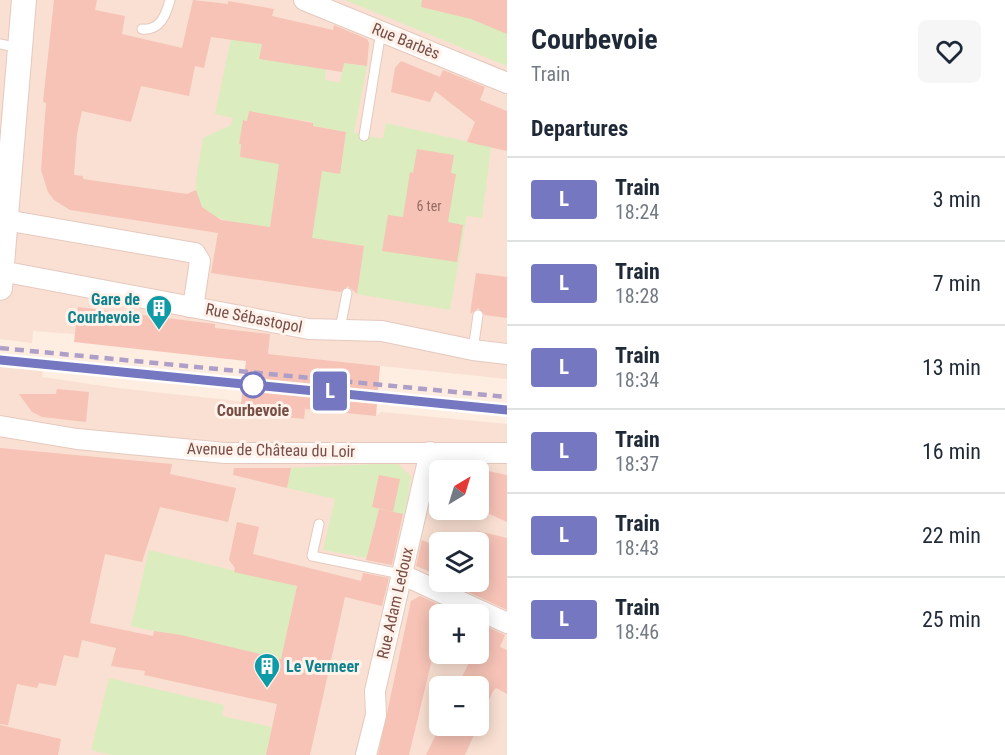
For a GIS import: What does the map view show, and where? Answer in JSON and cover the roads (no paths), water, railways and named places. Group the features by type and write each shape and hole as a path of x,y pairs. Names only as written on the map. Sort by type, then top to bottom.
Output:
{"street":[{"path":"1,280 10,46 24,0"},
{"name":"Rue Barbès","path":"304,0 507,83"},
{"path":"3,220 195,253 200,261 195,301 190,307"},
{"name":"Rue Sébastopol","path":"1,280 190,307 309,329 382,331 473,350 507,354"},
{"name":"Avenue de Château du Loir","path":"0,426 77,439 225,453 507,453"},
{"name":"Rue Adam Ledoux","path":"366,755 376,715 375,691 430,452"},
{"path":"401,574 507,623"}],"lane":[{"path":"142,29 154,27 163,20 170,0"},
{"path":"364,136 381,31"},
{"path":"340,329 347,293"},
{"path":"473,350 478,315"},
{"path":"319,524 312,556 401,574"}],"railway":[{"path":"0,348 507,397"},
{"path":"0,360 507,410"}],"train":[{"name":"L","path":"0,360 507,410"}],"place":[{"name":"Gare de Courbevoie","path":"159,331"},
{"name":"Courbevoie","path":"253,385"},
{"name":"Le Vermeer","path":"267,689"}]}
